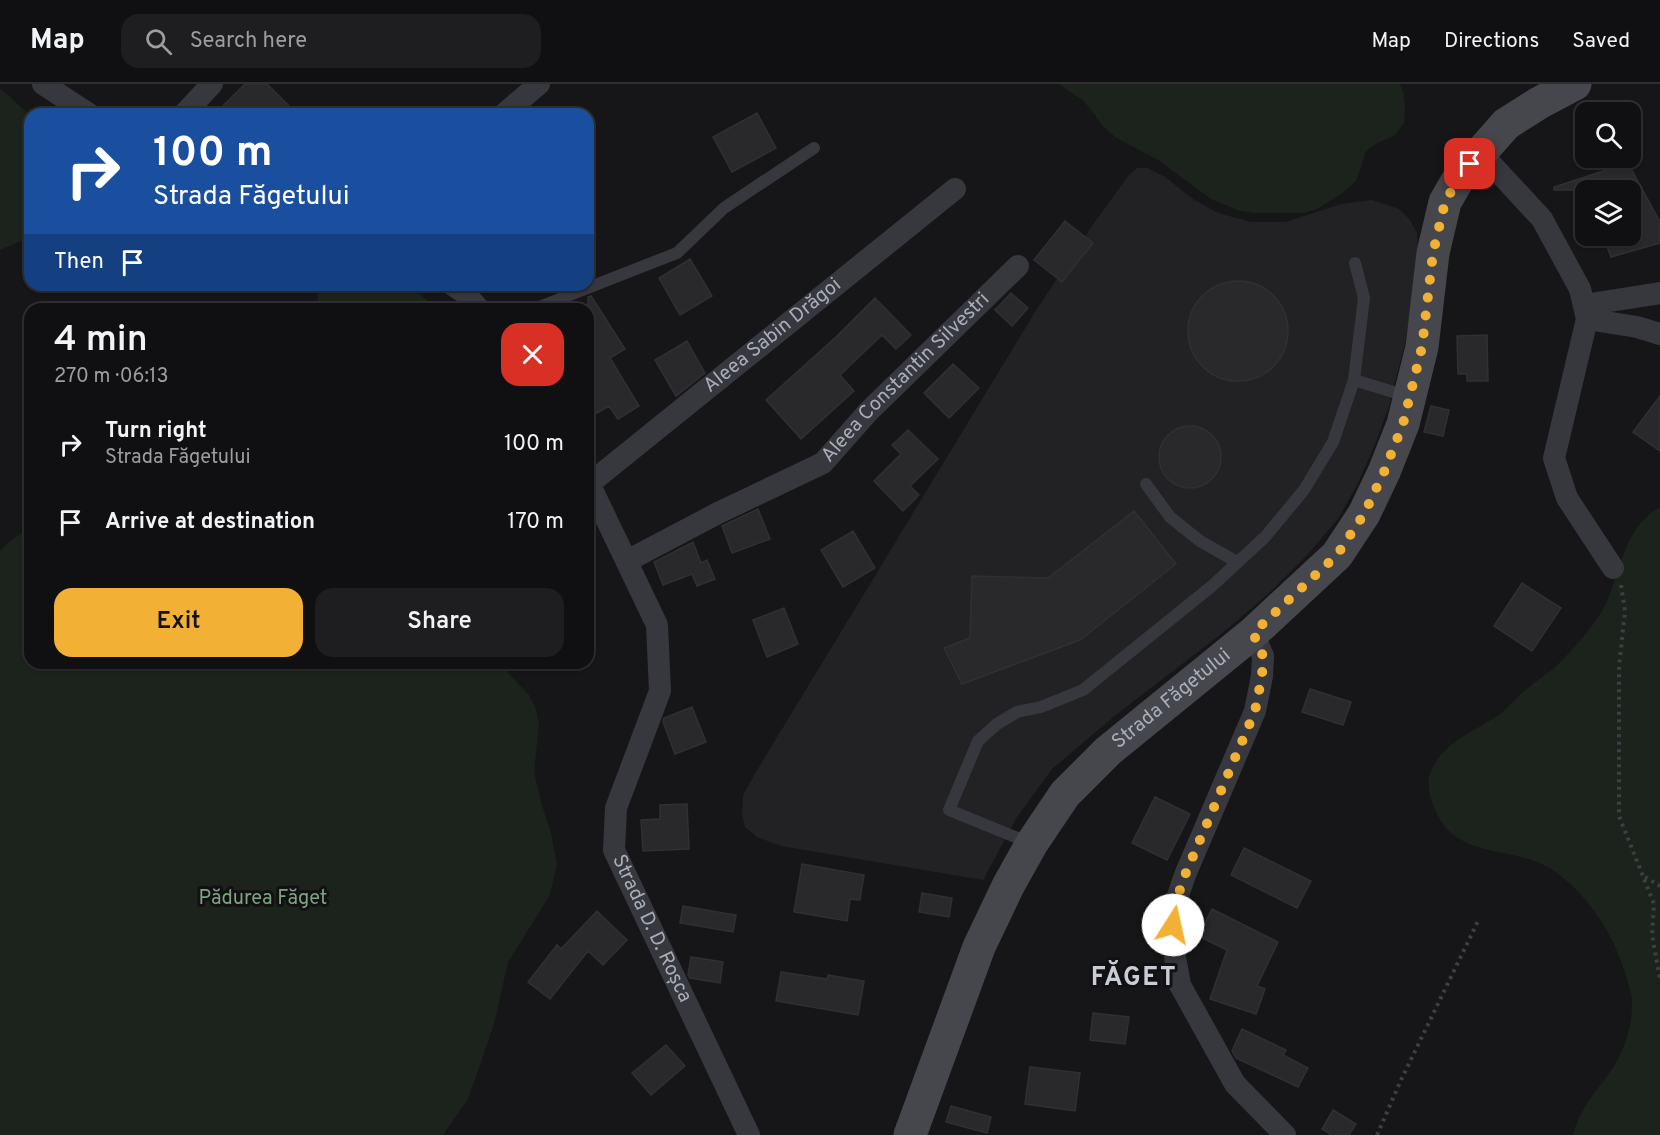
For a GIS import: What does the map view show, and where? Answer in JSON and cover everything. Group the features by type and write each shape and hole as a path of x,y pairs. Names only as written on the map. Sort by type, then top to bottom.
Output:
{"main road":[{"name":"Strada Făgetului","path":"910,1135 980,947 1008,886 1032,843 1065,794 1108,751 1253,633 1337,555 1364,514 1403,424 1422,347 1433,253 1445,202 1460,176 1506,124 1575,84"}],"street":[{"path":"190,108 212,84"},
{"path":"511,108 539,84"},
{"path":"57,88 82,108"},
{"path":"1480,152 1542,219 1580,288 1585,312 1554,458 1567,498 1613,568"},
{"name":"Aleea Sabin Drăgoi","path":"594,478 955,189"},
{"name":"Aleea Constantin Silvestri","path":"627,561 718,513 823,463 868,412 1018,266"},
{"path":"462,291 474,303"},
{"path":"1585,312 1660,293"},
{"path":"1585,312 1660,334"},
{"name":"Strada D. D. Roșca","path":"594,492 657,625 660,692 616,808 614,850 749,1135"},
{"path":"1253,633 1263,656 1262,676 1255,711 1182,884 1173,910 1172,940 1180,985 1235,1084 1286,1135"}],"lane":[{"path":"594,286 677,253 724,208 814,148"},
{"path":"1032,843 949,810 978,741 997,724 1017,712 1041,707 1083,690 1212,586 1265,537 1304,490 1333,442 1354,380 1364,298 1355,263"},
{"path":"549,303 580,291"},
{"path":"1354,380 1410,397"},
{"path":"1146,484 1170,517 1200,541 1237,562"}],"path":[{"path":"1613,568 1621,584 1625,611 1619,667 1620,816 1654,904 1652,935 1660,979"},
{"path":"1644,877 1660,886"},
{"path":"1377,1135 1406,1069 1479,919"}],"shaded area":[{"path":"1137,168 1148,168 1165,177 1193,199 1218,213 1251,222 1286,222 1341,204 1372,200 1399,209 1410,220 1417,233 1418,248 1405,343 1389,406 1374,447 1338,519 1308,554 1268,594 1220,635 1117,714 1052,769 1017,817 983,880 781,846 757,837 745,827 742,814 743,795 756,772 1035,312 1092,226 1128,176"}],"green space":[{"path":"1059,84 1400,84 1405,107 1404,123 1394,136 1366,151 1356,181 1344,192 1317,209 1304,213 1256,213 1240,211 1211,199 1158,160 1115,137 1103,126 1084,101"},
{"path":"0,88 24,110 24,240 0,250"},
{"path":"318,291 416,291 430,303 318,303"},
{"path":"1660,507 1660,1135 1573,1135 1580,1116 1614,1066 1627,1037 1632,1002 1622,963 1599,917 1589,903 1565,879 1535,861 1467,843 1453,834 1441,821 1432,801 1429,781 1433,767 1449,747 1503,711 1558,664 1585,635 1608,599 1632,536 1648,515"},
{"name":"Pădurea Făget","path":"24,531 24,669 505,669 529,695 536,709 539,725 534,772 557,864 550,895 508,962 494,1024 468,1099 443,1135 0,1135 0,551"}],"building":[{"path":"245,84 267,84 291,108 221,108"},
{"path":"757,113 776,148 732,172 713,137"},
{"path":"1613,168 1631,168 1637,180 1576,180"},
{"path":"1575,180 1575,190 1554,190 1554,187"},
{"path":"1641,187 1660,222 1660,243 1611,257 1607,246 1641,246"},
{"path":"1065,221 1093,243 1062,282 1034,260"},
{"path":"690,259 712,296 680,315 659,278"},
{"path":"1238,281 1266,289 1280,303 1288,331 1280,359 1266,373 1238,381 1210,373 1196,359 1188,331 1196,303 1210,289"},
{"path":"1011,293 1028,308 1012,326 995,310"},
{"path":"591,296 625,349 610,358 639,406 618,419 609,406 597,413 594,408 594,303 588,303 588,297"},
{"path":"875,298 911,335 896,349 882,335 840,375 854,391 801,439 766,400"},
{"path":"1487,335 1488,381 1467,381 1467,374 1458,374 1457,336"},
{"path":"687,341 705,373 676,396 655,360"},
{"path":"953,364 979,388 949,418 924,393"},
{"path":"1660,396 1660,451 1633,432"},
{"path":"1431,406 1449,410 1443,436 1424,432"},
{"path":"1190,426 1212,435 1221,457 1212,479 1190,488 1168,479 1159,457 1168,435"},
{"path":"908,430 938,459 910,486 919,495 903,511 874,481 901,454 892,445"},
{"path":"758,509 770,539 732,553 722,526"},
{"path":"1134,511 1176,564 1080,640 962,684 944,648 970,638 972,576 1048,578"},
{"path":"853,531 875,568 843,587 821,550"},
{"path":"693,542 701,563 707,560 715,579 697,586 692,574 663,585 654,562"},
{"path":"1522,583 1561,608 1532,651 1494,626"},
{"path":"784,608 798,644 767,657 753,620"},
{"path":"1310,689 1351,702 1343,725 1302,712"},
{"path":"692,707 706,742 675,754 663,722 664,718"},
{"path":"1155,797 1190,814 1167,860 1132,843"},
{"path":"687,804 689,849 643,851 641,820 660,819 660,805"},
{"path":"1244,848 1311,881 1297,908 1231,875"},
{"path":"802,864 864,875 860,900 850,899 847,921 794,912"},
{"path":"922,893 952,898 949,917 919,912"},
{"path":"683,906 736,915 733,932 680,923"},
{"path":"1212,909 1278,942 1257,986 1265,989 1256,1014 1210,999 1227,950 1198,936"},
{"path":"597,911 627,940 603,965 588,951 550,999 528,982 557,945 561,949"},
{"path":"691,957 723,962 720,983 690,978 688,975"},
{"path":"781,972 827,979 828,975 864,981 858,1015 776,1001"},
{"path":"1093,1013 1129,1017 1125,1044 1090,1040"},
{"path":"1242,1029 1286,1050 1283,1055 1308,1068 1298,1087 1236,1058 1232,1051"},
{"path":"666,1045 685,1066 651,1095 632,1073"},
{"path":"1030,1067 1080,1073 1075,1111 1025,1104"},
{"path":"951,1106 991,1117 987,1133 946,1122"},
{"path":"1333,1110 1356,1124 1349,1135 1332,1135 1322,1129"}],"district":[{"name":"FĂGET","path":"1134,978"}],"route":[{"path":"1173,925 1173,910 1185,875 1255,711 1262,676 1263,656 1253,633 1337,555 1364,514 1397,440 1422,347 1433,253 1445,202 1470,164"}]}
